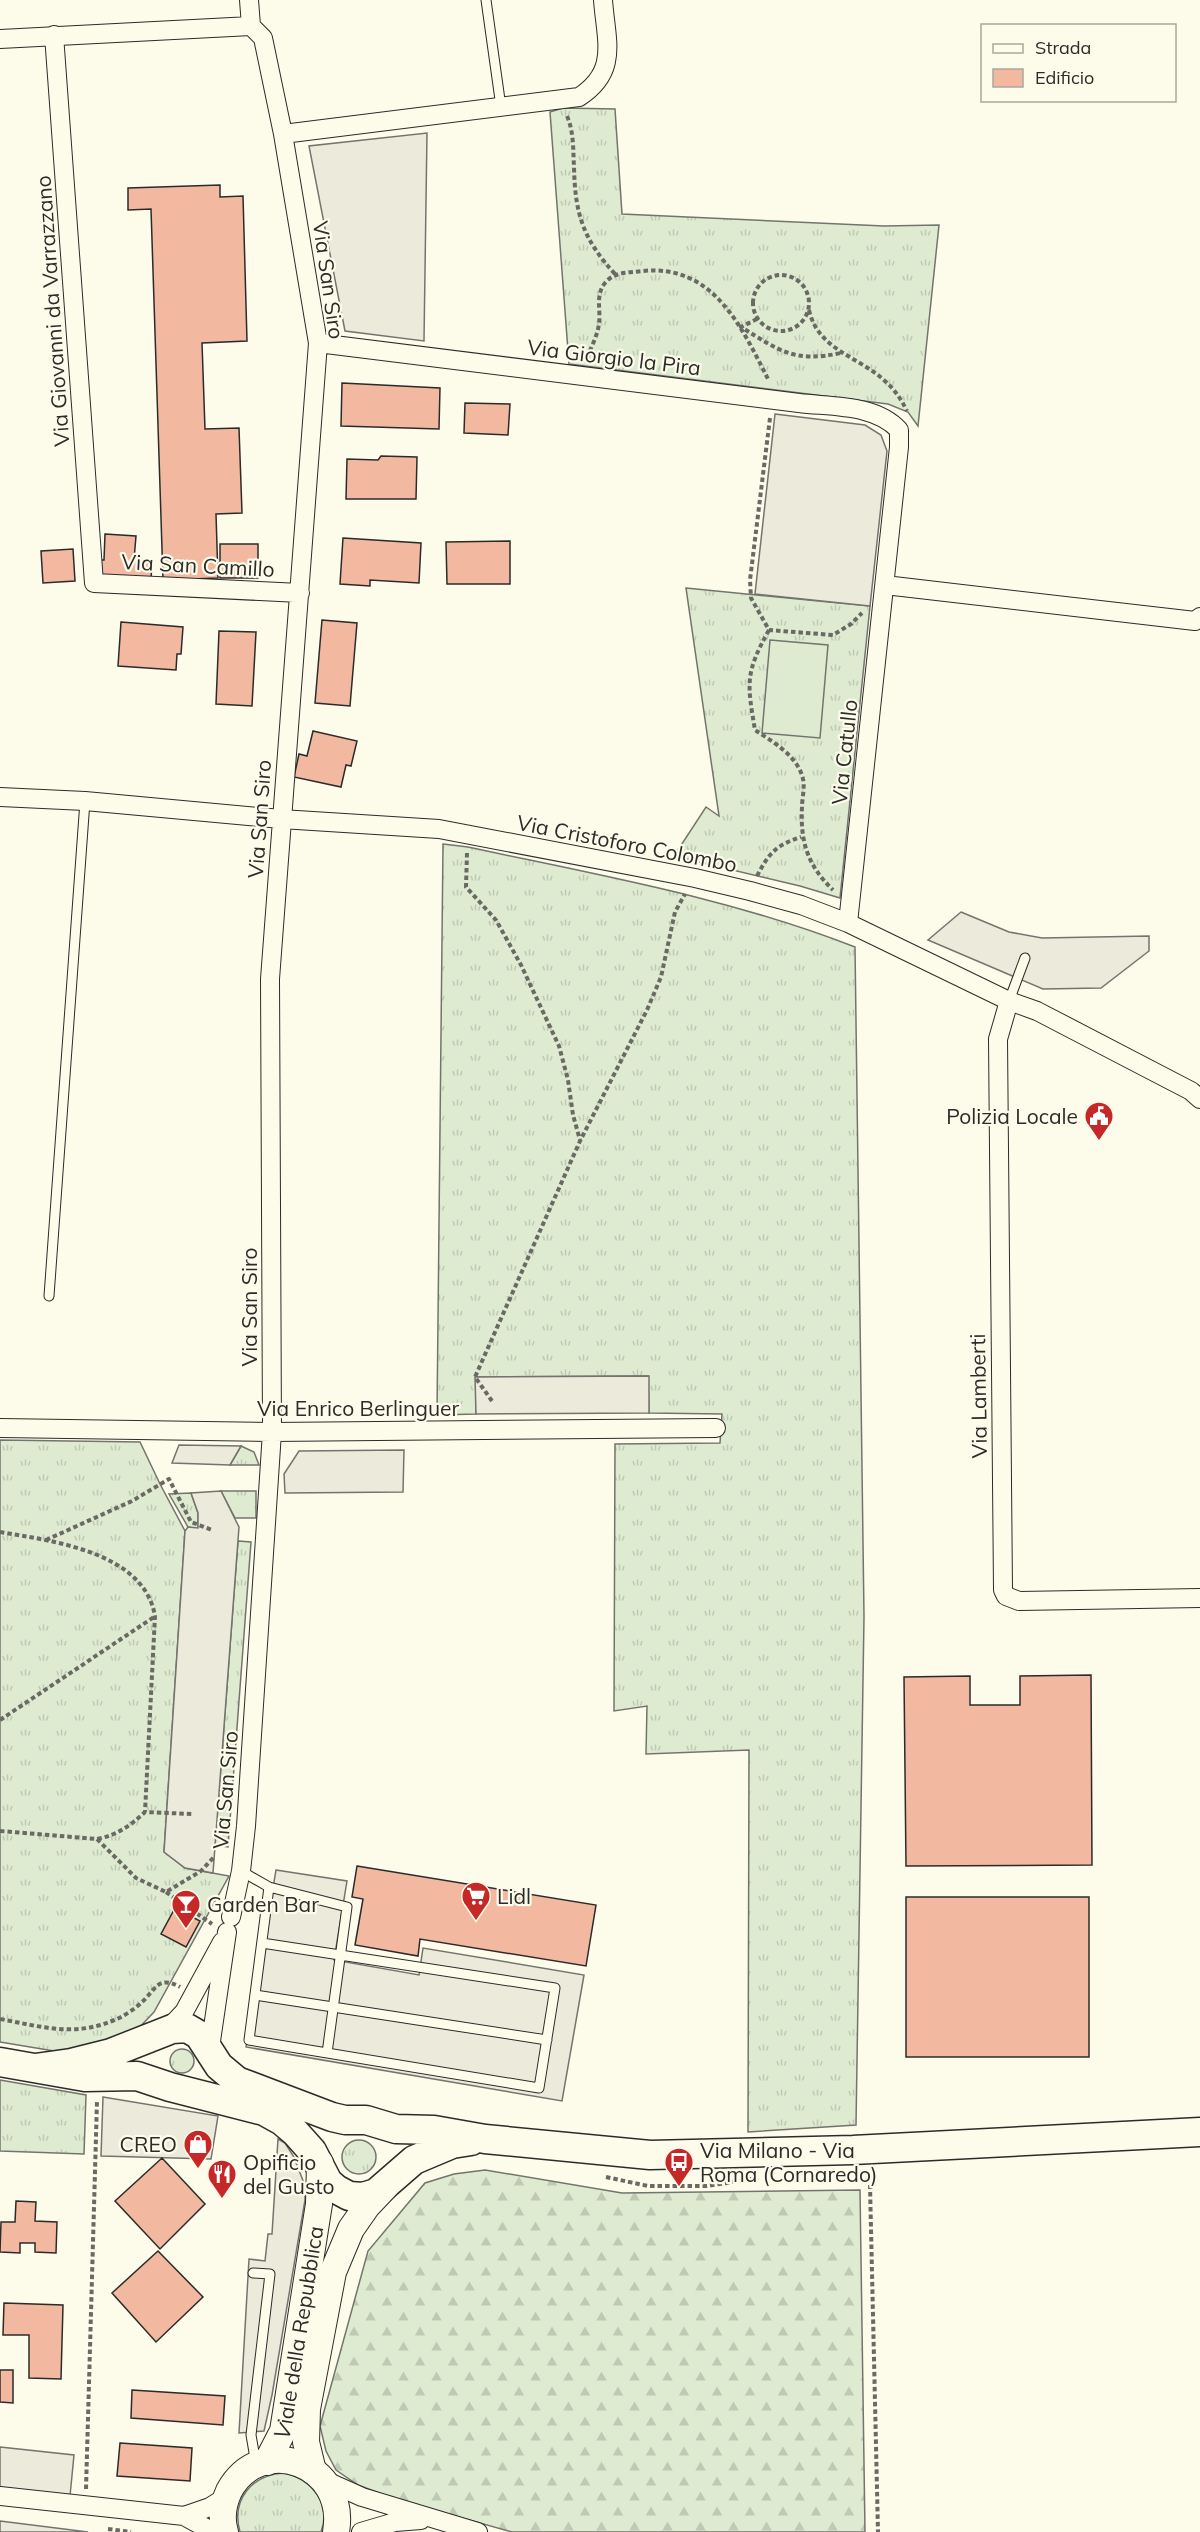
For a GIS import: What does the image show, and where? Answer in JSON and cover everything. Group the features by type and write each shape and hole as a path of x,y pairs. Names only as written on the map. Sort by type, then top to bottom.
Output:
{"main road":[{"path":"34,2068 71,2063 111,2053 179,2028 192,2030 199,2035 226,2073 246,2085 333,2117 396,2129 434,2130 485,2139 650,2155 853,2150 1200,2132"},
{"path":"166,2031 155,2041 150,2060 155,2076 170,2087"},
{"path":"0,2062 85,2077 131,2075 255,2108 289,2126 307,2145 334,2188 349,2196 368,2196 408,2164 433,2151 452,2144 485,2139"},
{"path":"321,2169 320,2150 326,2136 338,2125 363,2121 387,2131 397,2151 397,2165 388,2182"}],"street":[{"path":"0,39 251,26 249,0"},
{"path":"283,134 579,98 601,79 607,67 603,0"},
{"name":"Via San Siro","path":"231,1917 241,1871 250,1776 272,1432 270,979 318,344 283,134 263,38 251,26"},
{"name":"Via Giovanni da Varrazzano","path":"54,35 94,583"},
{"name":"Via Giorgio la Pira","path":"318,344 876,413 890,420 898,430"},
{"name":"Via Catullo","path":"849,915 899,447 898,430"},
{"name":"Via San Camillo","path":"94,583 300,592"},
{"path":"884,592 1195,621 1200,617"},
{"name":"Via Cristoforo Colombo","path":"0,797 85,801 281,819 439,829 695,878 849,915 1008,1001 1048,1016 1191,1091 1200,1100"},
{"name":"Via Lamberti","path":"1008,1001 998,1039 1003,1590 1006,1596 1019,1601 1200,1598"},
{"name":"Via Enrico Berlinguer","path":"0,1428 272,1432 716,1428"},
{"path":"166,2031 184,2012 227,1932 211,2041 213,2057"},
{"name":"Viale della Repubblica","path":"261,2464 283,2431 318,2210 321,2169"},
{"name":"Viale della Repubblica","path":"336,2532 337,2504 319,2475 306,2442 307,2409 333,2272 355,2223 388,2182"},
{"path":"225,2532 223,2512 226,2497 238,2479 261,2464 283,2460 299,2463 362,2497 478,2532"},
{"path":"0,2496 184,2516 213,2532"},
{"path":"184,2516 210,2507 226,2497"},
{"path":"361,2532 395,2522 431,2519"}],"lane":[{"path":"486,0 501,107"},
{"path":"49,1296 85,801"},
{"path":"1008,1001 1025,958"},
{"path":"241,1871 269,1887 347,1907 327,2053"},
{"path":"262,1943 555,1988 538,2088 249,2040 269,1887"},
{"path":"255,1995 547,2040"},
{"path":"254,2273 270,2274 251,2435 261,2464"}],"path":[{"path":"558,99 571,125 574,194 579,217 588,240 615,274"},
{"path":"581,376 600,323 599,297 603,285 615,274 648,271 673,273 694,280 712,291 741,327 773,389 750,594 769,630"},
{"path":"777,275 795,279 803,285 809,298 809,308 806,318 799,326 784,332 774,331 764,326 757,319 752,304 757,287 763,280 777,275"},
{"path":"809,308 816,330 825,340 884,380 899,395 908,412 898,430"},
{"path":"741,327 757,319"},
{"path":"741,327 786,353 801,357 816,358 842,353"},
{"path":"769,630 833,635 851,624 884,592"},
{"path":"769,630 748,675 749,698 755,730 780,747 794,761 803,780 801,837 808,861 849,915"},
{"path":"469,834 466,886 496,920 521,965 559,1046 580,1141"},
{"path":"750,891 767,856 782,843 801,837"},
{"path":"492,1401 475,1377 580,1141 647,1010 661,978 675,912 695,878"},
{"path":"45,1540 132,1501 169,1479 191,1522 212,1530"},
{"path":"0,1532 45,1540 112,1562 137,1580 152,1599 155,1616 145,1812"},
{"path":"0,1720 155,1616"},
{"path":"0,1831 96,1839 121,1831 145,1812 192,1814"},
{"path":"96,1839 136,1878 166,1892 212,1923 207,1934"},
{"path":"166,1892 201,1871 214,1857"},
{"path":"171,1995 184,1975"},
{"path":"0,2019 54,2030 81,2029 106,2023 128,2013 142,2002 159,1983 167,1982 178,1986"},
{"path":"86,2506 97,2092"},
{"path":"854,2169 870,2185 878,2532"},
{"path":"602,2176 648,2186 706,2186 760,2178"}],"green space":[{"path":"563,108 615,109 622,214 884,226 939,225 918,426 908,412 888,404 569,364 550,112"},
{"path":"686,588 870,606 840,898 800,886 674,856 706,807 719,816"},
{"path":"770,640 828,645 820,738 762,733"},
{"path":"443,844 468,847 712,901 855,947 864,1617 856,2125 748,2132 749,1750 646,1754 647,1706 614,1711 615,1444 720,1443 722,1414 649,1413 648,1376 476,1377 476,1414 437,1415"},
{"path":"0,1440 140,1442 185,1531 164,1852 185,1868 229,1876 154,2012 134,2033 100,2047 54,2051 0,2042"},
{"path":"241,1446 254,1452 259,1465 230,1465"},
{"path":"221,1491 256,1491 256,1518 235,1518"},
{"path":"191,1493 198,1513 198,1529 188,1527 169,1494"},
{"path":"238,1541 251,1542 228,1847 215,1845"},
{"path":"182,2049 191,2052 194,2061 191,2070 182,2073 173,2070 170,2061 173,2052"},
{"path":"0,2080 86,2095 84,2154 0,2151"},
{"path":"359,2140 371,2145 376,2157 371,2169 359,2174 347,2169 342,2157 347,2145"},
{"path":"485,2170 622,2193 860,2190 865,2532 512,2532 395,2499 358,2485 336,2470 326,2451 320,2426 368,2251 425,2183 454,2174"},
{"path":"284,2473 303,2481 317,2494 324,2511 321,2532 240,2532 238,2510 246,2491 262,2479"}],"shaded area":[{"path":"427,133 424,341 345,331 309,146"},
{"path":"775,414 865,425 881,435 887,451 870,606 755,594"},
{"path":"961,912 1009,932 1042,938 1149,936 1149,951 1101,988 1043,989 928,940"},
{"path":"649,1376 649,1413 476,1414 475,1377"},
{"path":"179,1445 241,1446 230,1465 172,1463"},
{"path":"404,1450 403,1492 285,1493 284,1474 299,1451"},
{"path":"221,1491 239,1527 213,1873 185,1868 164,1852 185,1531 188,1527 198,1528 198,1513 191,1493"},
{"path":"276,1870 347,1881 334,1960 419,1975 423,1948 584,1975 562,2101 246,2047"},
{"path":"103,2097 218,2116 211,2159 101,2156"},
{"path":"278,2139 285,2143 294,2157 305,2186 305,2200 264,2431 239,2433 249,2259 265,2261 268,2234 272,2234"},
{"path":"0,2447 74,2455 70,2496 0,2489"},
{"path":"0,2521 88,2532 0,2532"}],"building":[{"path":"220,185 220,197 243,196 247,341 202,343 205,429 239,428 242,513 216,514 218,578 163,580 151,209 128,210 128,188"},
{"path":"342,383 440,388 439,429 341,426"},
{"path":"465,403 510,404 508,435 464,433"},
{"path":"381,456 417,457 416,499 346,499 347,459 378,460"},
{"path":"105,534 136,536 134,560 152,561 151,580 95,576 96,560 104,560"},
{"path":"343,538 421,543 419,583 370,580 370,586 340,584"},
{"path":"510,541 510,584 447,584 446,542"},
{"path":"220,544 258,544 258,578 220,578"},
{"path":"73,549 75,581 43,583 41,551"},
{"path":"322,620 357,623 350,706 315,703"},
{"path":"121,622 183,627 181,654 177,654 176,670 118,666"},
{"path":"219,631 256,632 252,706 216,704"},
{"path":"313,731 357,741 351,766 346,765 341,787 294,777 299,754 307,756"},
{"path":"1091,1675 1092,1865 906,1866 904,1677 970,1676 970,1705 1020,1705 1020,1676"},
{"name":"Lidl","path":"357,1866 596,1905 586,1966 420,1939 418,1956 355,1945 363,1899 352,1897"},
{"path":"906,1897 1089,1897 1089,2057 906,2057"},
{"path":"175,1908 200,1921 186,1947 161,1934"},
{"path":"162,2158 205,2204 160,2249 115,2201"},
{"path":"16,2201 36,2202 35,2221 57,2222 56,2253 35,2252 35,2243 20,2243 20,2253 0,2252 1,2222 15,2222"},
{"path":"158,2251 203,2297 156,2342 112,2293"},
{"path":"4,2303 63,2305 61,2379 29,2378 29,2335 3,2335"},
{"path":"0,2370 13,2370 13,2403 0,2402"},
{"path":"132,2390 225,2396 223,2425 131,2418"},
{"path":"120,2443 192,2448 190,2481 117,2476"}],"place":[{"name":"Polizia Locale","path":"1099,1142"},
{"name":"Lidl","path":"476,1922"},
{"name":"Garden Bar","path":"186,1930"},
{"name":"CREO","path":"198,2170"},
{"name":"Via Milano - Via Roma (Cornaredo)","path":"679,2188"},
{"name":"Opificio del Gusto","path":"222,2200"}]}
